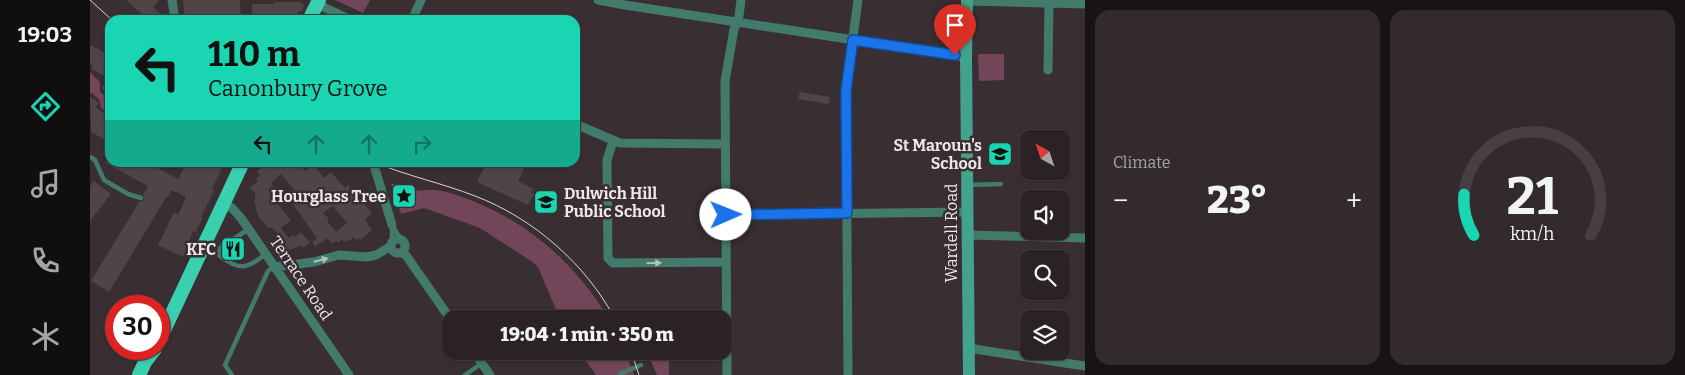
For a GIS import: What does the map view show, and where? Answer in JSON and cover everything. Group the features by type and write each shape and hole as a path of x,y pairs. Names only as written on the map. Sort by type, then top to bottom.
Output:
{"highway":[{"path":"312,15 318,2"},
{"path":"170,317 241,167"},
{"path":"139,375 146,360"},
{"path":"148,375 153,360"}],"main road":[{"name":"Wardell Road","path":"967,1 969,375"}],"street":[{"path":"172,0 174,15"},
{"path":"414,15 421,0"},
{"path":"598,0 966,57"},
{"path":"727,375 725,80 741,0"},
{"path":"848,375 846,90 858,0"},
{"path":"967,1 1085,4"},
{"path":"318,2 342,15"},
{"path":"1048,70 1049,4"},
{"path":"580,126 613,141 625,144 725,144"},
{"path":"613,141 607,160 608,258 613,263 726,262"},
{"path":"375,167 392,225"},
{"name":"Terrace Road","path":"223,203 238,213 349,375"},
{"path":"726,215 968,212"},
{"path":"967,235 1085,238"},
{"path":"275,267 314,262 339,255 367,257 376,255 395,243 405,245 403,251 444,310"},
{"path":"968,348 1085,366"},
{"path":"479,360 490,375"}],"lane":[{"path":"90,157 96,160 104,180 128,194 141,198"},
{"path":"967,185 1001,184"},
{"path":"392,225 395,243"},
{"path":"392,225 395,243"},
{"path":"249,229 221,247 218,253 222,258 245,267 266,254"},
{"path":"232,375 225,365 268,271 275,267"},
{"path":"465,375 482,364"},
{"path":"620,374 641,366"}],"shaded area":[{"path":"335,0 370,0 363,13"},
{"path":"978,54 1004,54 1004,80 979,81"},
{"path":"90,72 100,82 100,92 105,96 105,111 101,108 99,99 90,92"},
{"path":"391,183 411,191 445,191 499,213 542,241 561,258 603,310 556,310 538,267 480,228 424,208 401,214"},
{"path":"585,360 628,360 634,375 596,375"},
{"path":"650,360 669,360 669,375 657,375"}],"building":[{"path":"126,0 159,0 153,7 160,15 142,15"},
{"path":"183,0 240,0 241,15 184,15"},
{"path":"274,2 300,2 305,5 297,15 252,15 252,4 274,4"},
{"path":"90,45 105,52 105,76 92,69 93,66 90,64"},
{"path":"105,81 105,91 102,87"},
{"path":"800,92 830,97 829,104 798,99"},
{"path":"90,97 99,103 96,107 105,114 105,140 91,132"},
{"path":"113,167 156,167 178,179 184,168 182,167 223,167 212,189 214,191 201,217 203,217 196,232 193,231 183,257 158,245 174,212 178,215 186,197 172,190 109,292 91,281 139,202 145,200 143,195 148,186"},
{"path":"263,167 302,167 305,171 310,167 315,167 324,178 331,172 345,188 348,185 372,213 365,220 372,230 361,240 360,238 356,240 354,237 349,241 344,242 342,239 338,243 337,241 332,244 328,238 315,246 312,242 317,238 292,203 300,197 281,174 271,183 275,189 269,194 291,220 281,228 289,238 293,235 295,237 301,232 310,243 303,248 301,245 288,251 280,252 275,245 282,239 273,228 268,228 257,215 259,214 255,209 257,207 254,203 255,193 250,187 258,181 256,179 260,175 257,171","holes":["333,206 347,223 336,232 323,213"]},
{"path":"484,167 525,167 518,181 533,189 531,193 534,194 528,205 477,182"},
{"path":"94,181 111,194 90,221 90,187"},
{"name":"KFC","path":"239,240 245,247 229,257 224,254 224,250"}],"tram line":[{"path":"90,0 106,15"},
{"path":"388,167 475,196 517,217 556,245 573,262 589,280 610,310"},
{"path":"634,360 639,375"}],"place":[{"name":"St Maroun's School","path":"1000,154"},
{"name":"Hourglass Tree","path":"404,196"},
{"name":"Dulwich Hill Public School","path":"546,202"},
{"name":"KFC","path":"233,249"}],"route":[{"path":"726,215 847,213 846,90 853,40 955,55"}]}
